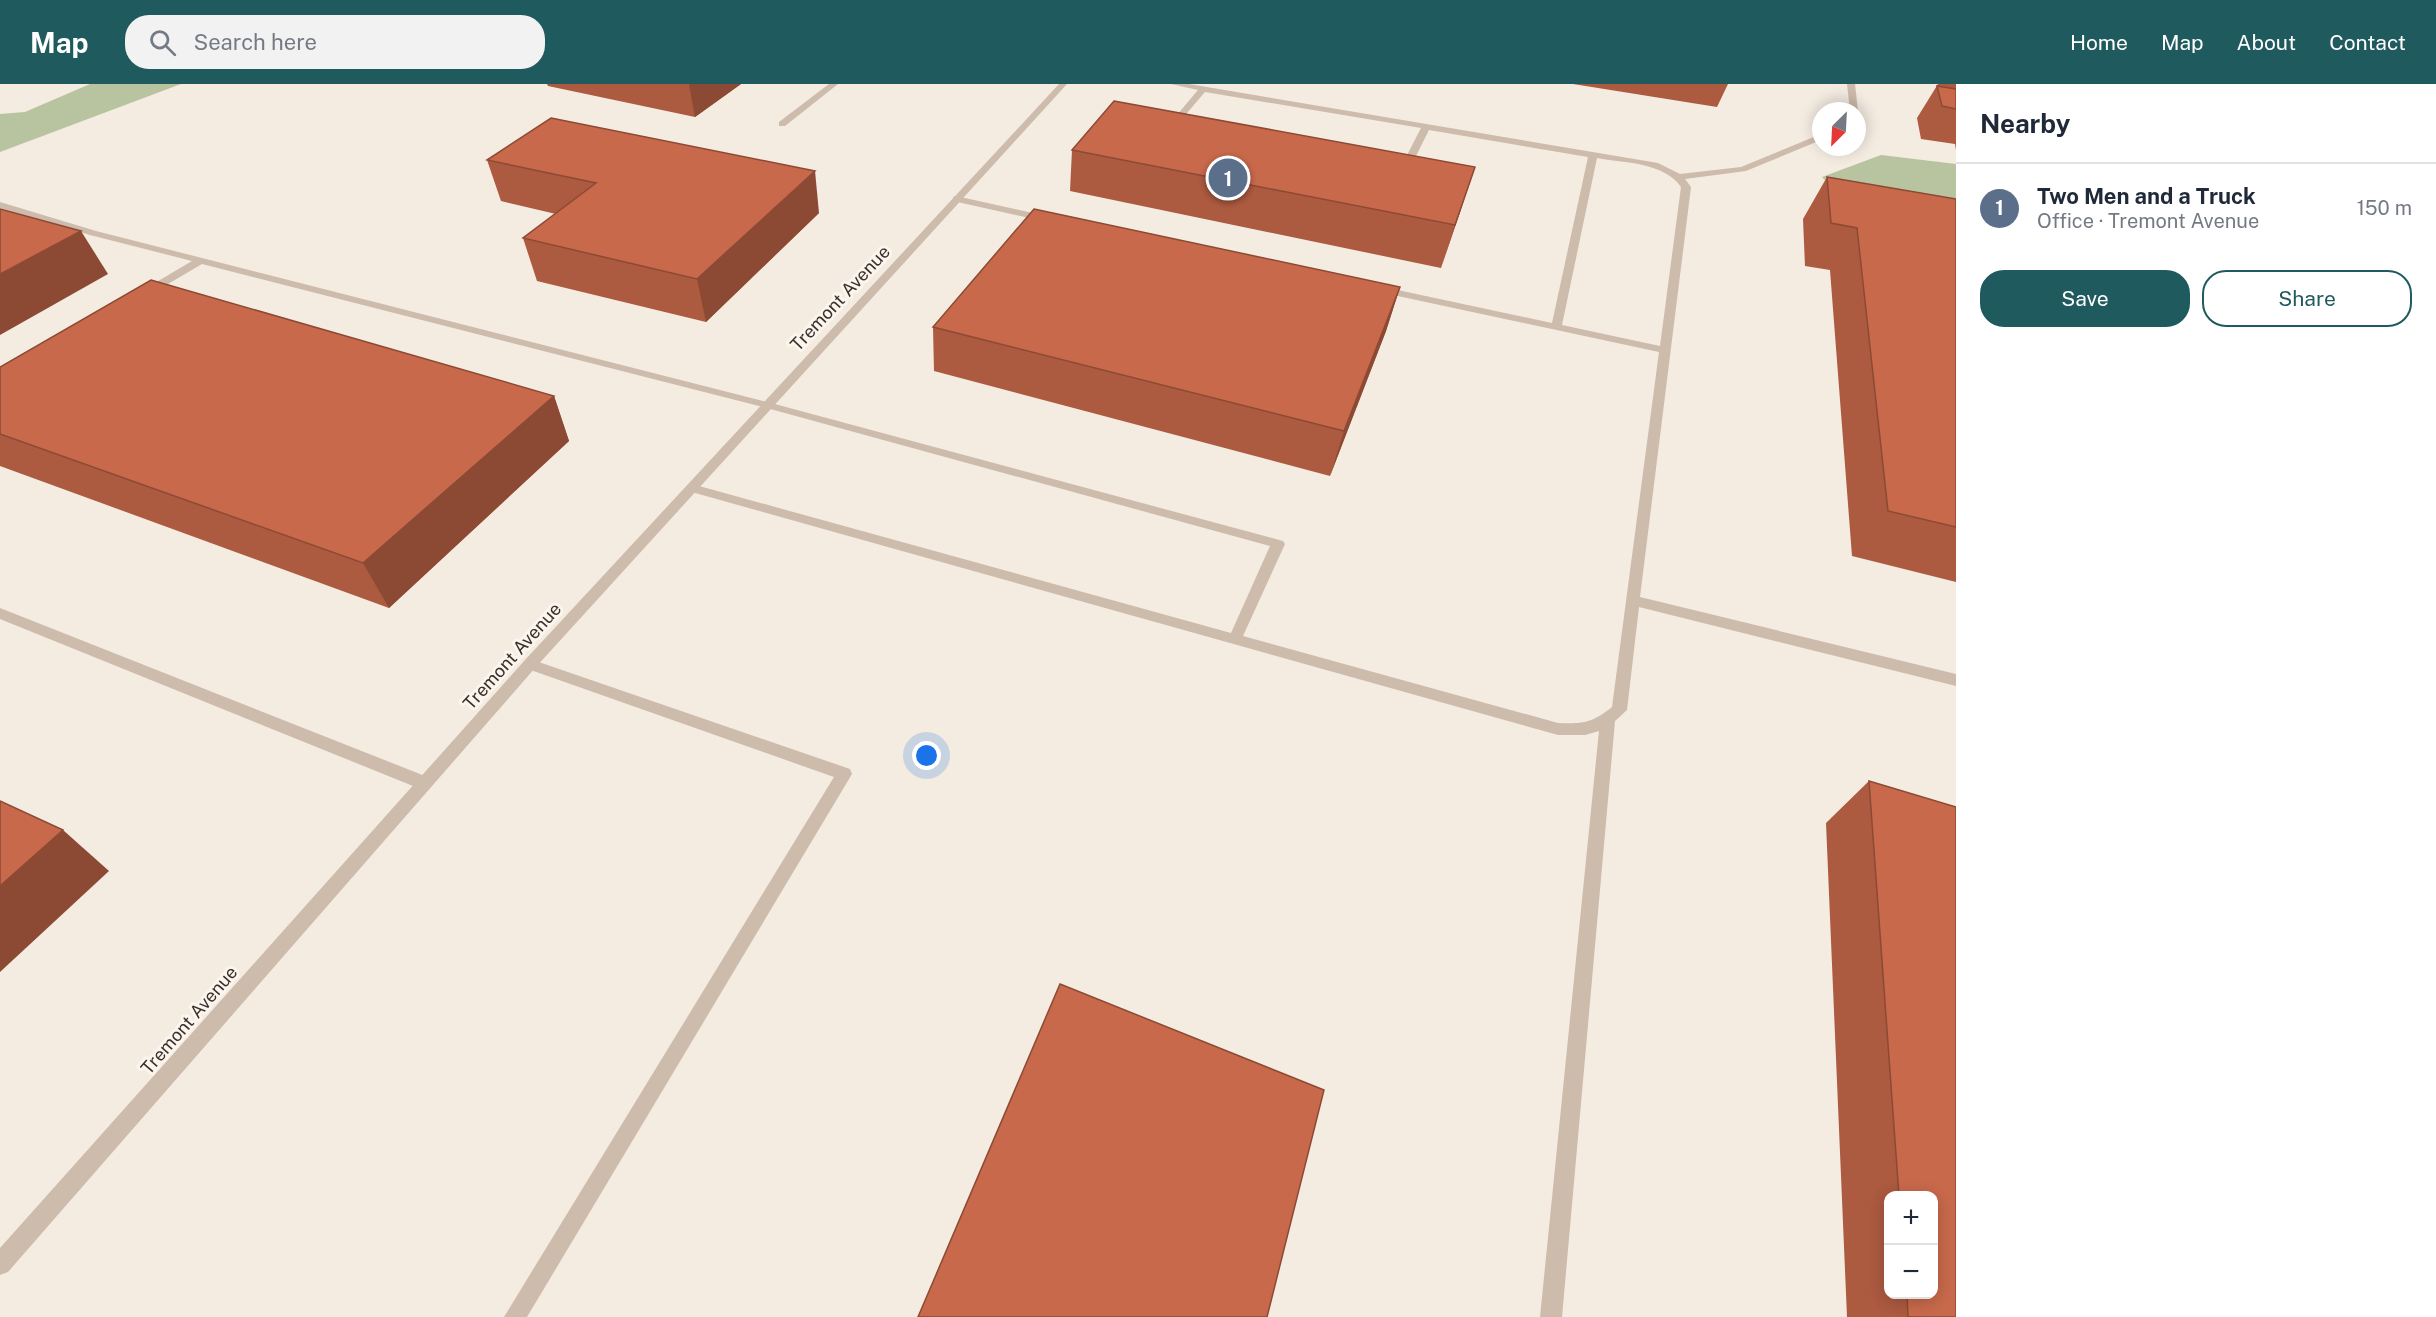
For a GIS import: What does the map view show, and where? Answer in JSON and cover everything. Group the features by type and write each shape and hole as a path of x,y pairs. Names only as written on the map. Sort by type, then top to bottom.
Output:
{"street":[{"path":"782,124 834,84"},
{"name":"Tremont Avenue","path":"0,1264 530,664 1063,84"},
{"path":"692,488 1558,729 1590,731 1619,710 1686,186 1680,177 1658,166 1175,84"},
{"path":"1851,84 1853,102"},
{"path":"1198,126 1175,122 1203,89"},
{"path":"1384,160 1407,164 1426,127"},
{"path":"1680,177 1743,169 1812,141"},
{"path":"1556,327 1593,155"},
{"path":"956,199 1060,221"},
{"path":"0,205 93,233 768,405 1278,544 1235,639"},
{"path":"141,296 201,260"},
{"path":"1372,288 1665,350"},
{"path":"1632,600 1956,680"},
{"path":"0,613 424,783"},
{"path":"515,1317 844,774 530,664"},
{"path":"1551,1317 1608,718"}],"green space":[{"path":"90,84 181,84 0,152 0,114 25,112"},
{"path":"1881,155 1956,164 1956,216 1843,200 1822,177"}],"building":[{"path":"1937,86 1956,89 1956,109 1942,106"},
{"path":"1114,101 1475,167 1455,225 1072,150"},
{"path":"551,118 815,171 697,279 523,238 596,183 487,160"},
{"path":"1827,177 1956,199 1956,527 1888,511 1857,228 1831,223"},
{"path":"0,209 81,231 0,274"},
{"path":"1034,209 1400,287 1344,431 933,327"},
{"path":"151,280 554,396 363,563 0,434 0,367"},
{"path":"1869,781 1956,807 1956,1317 1908,1317 1907,1299 1938,1299 1938,1191 1899,1191"},
{"path":"0,801 63,830 0,886"},
{"path":"1060,984 1324,1090 1267,1317 918,1317"}],"place":[{"name":"Two Men and a Truck","path":"1228,178"}]}
